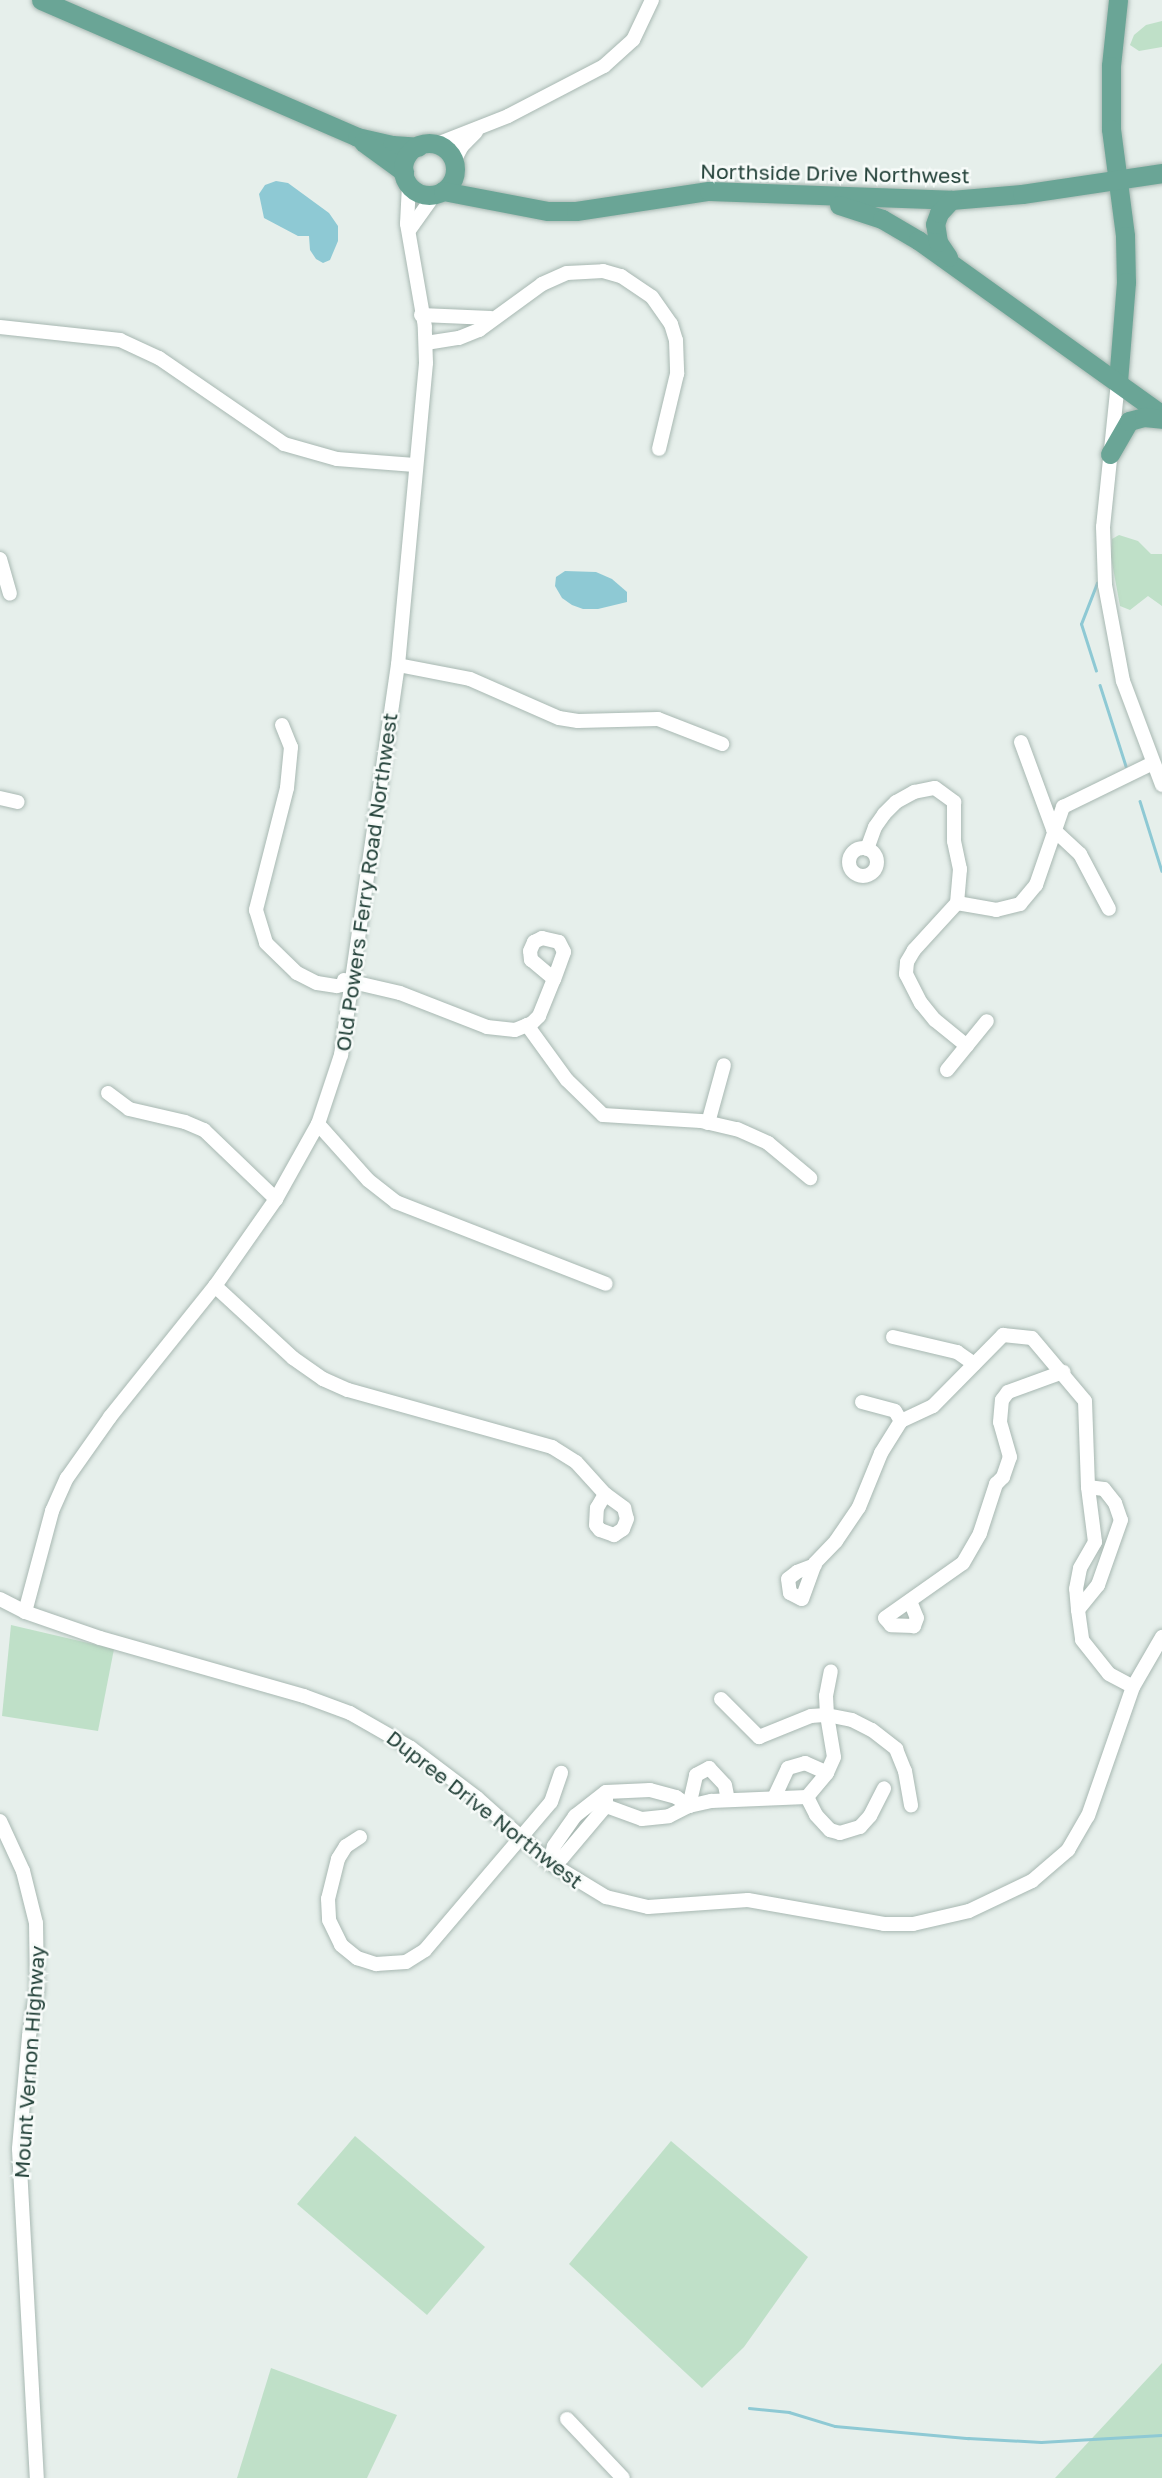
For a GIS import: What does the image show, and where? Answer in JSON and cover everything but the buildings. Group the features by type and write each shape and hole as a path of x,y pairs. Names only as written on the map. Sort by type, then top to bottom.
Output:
{"main road":[{"path":"41,0 357,137 392,145 444,148 455,165 454,178 439,193 418,192 407,178 357,137"},
{"path":"1118,0 1111,97 1116,180 1125,236 1126,282 1118,382"},
{"path":"407,178 407,156 427,145"},
{"name":"Northside Drive Northwest","path":"455,165 475,186 508,202"},
{"name":"Northside Drive Northwest","path":"439,193 508,202 548,211 576,211 709,191 951,200 1022,194 1162,173"},
{"path":"815,197 882,219 954,263 1162,416"},
{"path":"951,200 939,213 935,230 938,242 954,263"},
{"path":"1110,454 1129,421 1162,416"}],"street":[{"path":"427,145 508,116 604,66 633,40 652,0"},
{"path":"455,165 462,146 486,124"},
{"name":"Old Powers Ferry Road Northwest","path":"25,1612 52,1511 68,1478 110,1417 215,1286 276,1199 318,1124 341,1055 398,665 426,343 408,233 407,178"},
{"path":"408,233 415,219 439,193"},
{"path":"426,343 459,338 479,330 491,318 542,284 567,273 603,271 638,285 663,310 676,340 677,374 659,449"},
{"path":"421,315 491,318"},
{"path":"0,327 120,340 159,358 284,444 337,459 415,465"},
{"path":"1118,382 1103,539 1109,617 1123,681 1162,785"},
{"path":"0,559 10,594"},
{"path":"398,665 470,679 559,718 578,721 657,719 722,744"},
{"path":"282,725 290,747 287,788 256,910 266,943 297,972 317,982 337,986 352,983 400,993 487,1027 515,1030 539,1016 554,979"},
{"path":"1021,742 1053,829 1080,854 1109,909"},
{"path":"957,903 996,910 1020,904 1036,885 1053,829 1063,807 1122,778 1130,781 1153,763"},
{"path":"867,849 875,827 896,802 925,789 935,788 954,802 954,841 960,869 957,903 914,950 906,962 906,974 909,984 935,1020 967,1046"},
{"path":"0,798 18,802"},
{"path":"947,1070 987,1021"},
{"path":"527,1025 567,1080 603,1115 708,1123 737,1129 768,1143 810,1178"},
{"path":"708,1123 723,1065"},
{"path":"108,1093 129,1109 185,1122 204,1130 276,1199"},
{"path":"318,1124 368,1180 396,1202 606,1284"},
{"path":"215,1286 293,1358 323,1379 348,1390 552,1447 590,1474 605,1494"},
{"path":"815,1564 836,1541 859,1507 881,1453 901,1421 933,1406 1003,1335 1032,1338 1085,1401 1088,1487 1095,1542 1080,1568 1076,1589 1082,1640 1109,1674 1133,1687"},
{"path":"894,1337 957,1352 974,1364"},
{"path":"910,1601 917,1618 914,1626 891,1625 885,1618 963,1563 980,1533 996,1484 1003,1476 1010,1457 1000,1422 1002,1400 1008,1392 1063,1372"},
{"path":"862,1402 895,1411 901,1421"},
{"path":"1078,1610 1097,1585 1121,1520 1115,1503 1104,1489 1088,1487"},
{"name":"Dupree Drive Northwest","path":"0,1599 25,1612 100,1638 304,1696 350,1713 411,1748 477,1798 550,1863 606,1897 639,1906 665,1908 748,1900 884,1924 943,1920 1032,1881 1068,1850 1088,1816 1133,1687 1162,1637"},
{"path":"606,1799 642,1818 669,1816 689,1806 728,1800 807,1797 827,1773 834,1757 826,1696 831,1671"},
{"path":"721,1699 759,1737 811,1716 827,1715 852,1720 873,1730 896,1749 905,1771 911,1805"},
{"path":"774,1798 788,1768 804,1763 827,1773"},
{"path":"689,1806 696,1775 709,1768 725,1785 728,1800"},
{"path":"360,1837 346,1846 338,1859 328,1899 329,1920 335,1937 349,1952 366,1962 386,1965 406,1962 425,1950 551,1802 561,1773"},
{"path":"807,1797 816,1815 830,1830 841,1833 860,1828 870,1816 884,1788"},
{"path":"550,1863 554,1846 575,1816 606,1799 650,1790 676,1797 689,1806"},
{"name":"Mount Vernon Highway","path":"0,1821 23,1871 37,1934 37,1990 29,2036 19,2149 37,2478"},
{"path":"567,2419 623,2478"}],"green space":[{"path":"1162,21 1162,47 1139,51 1130,45 1134,35 1146,25"},
{"path":"1119,535 1138,541 1151,554 1162,554 1162,606 1148,596 1130,610 1120,606 1111,557 1112,539"},
{"path":"11,1625 114,1649 98,1731 2,1716"},
{"path":"355,2136 485,2247 427,2315 297,2204"},
{"path":"671,2141 808,2257 744,2347 702,2388 569,2264"},
{"path":"1162,2363 1162,2478 1055,2478"},
{"path":"271,2368 397,2415 367,2478 237,2478"}],"water":[{"path":"276,181 288,183 329,213 338,226 338,241 330,260 323,263 316,259 310,250 309,236 298,236 264,218 259,194 265,185"},
{"path":"565,571 596,572 612,579 627,592 627,602 598,609 583,609 572,605 562,598 555,586 556,577"}],"waterway":[{"path":"1096,671 1081,624 1097,583"},
{"path":"1100,685 1126,766"},
{"path":"1140,801 1162,871"},
{"path":"749,2408 789,2412 835,2426 968,2438 1041,2442 1162,2435"}]}
